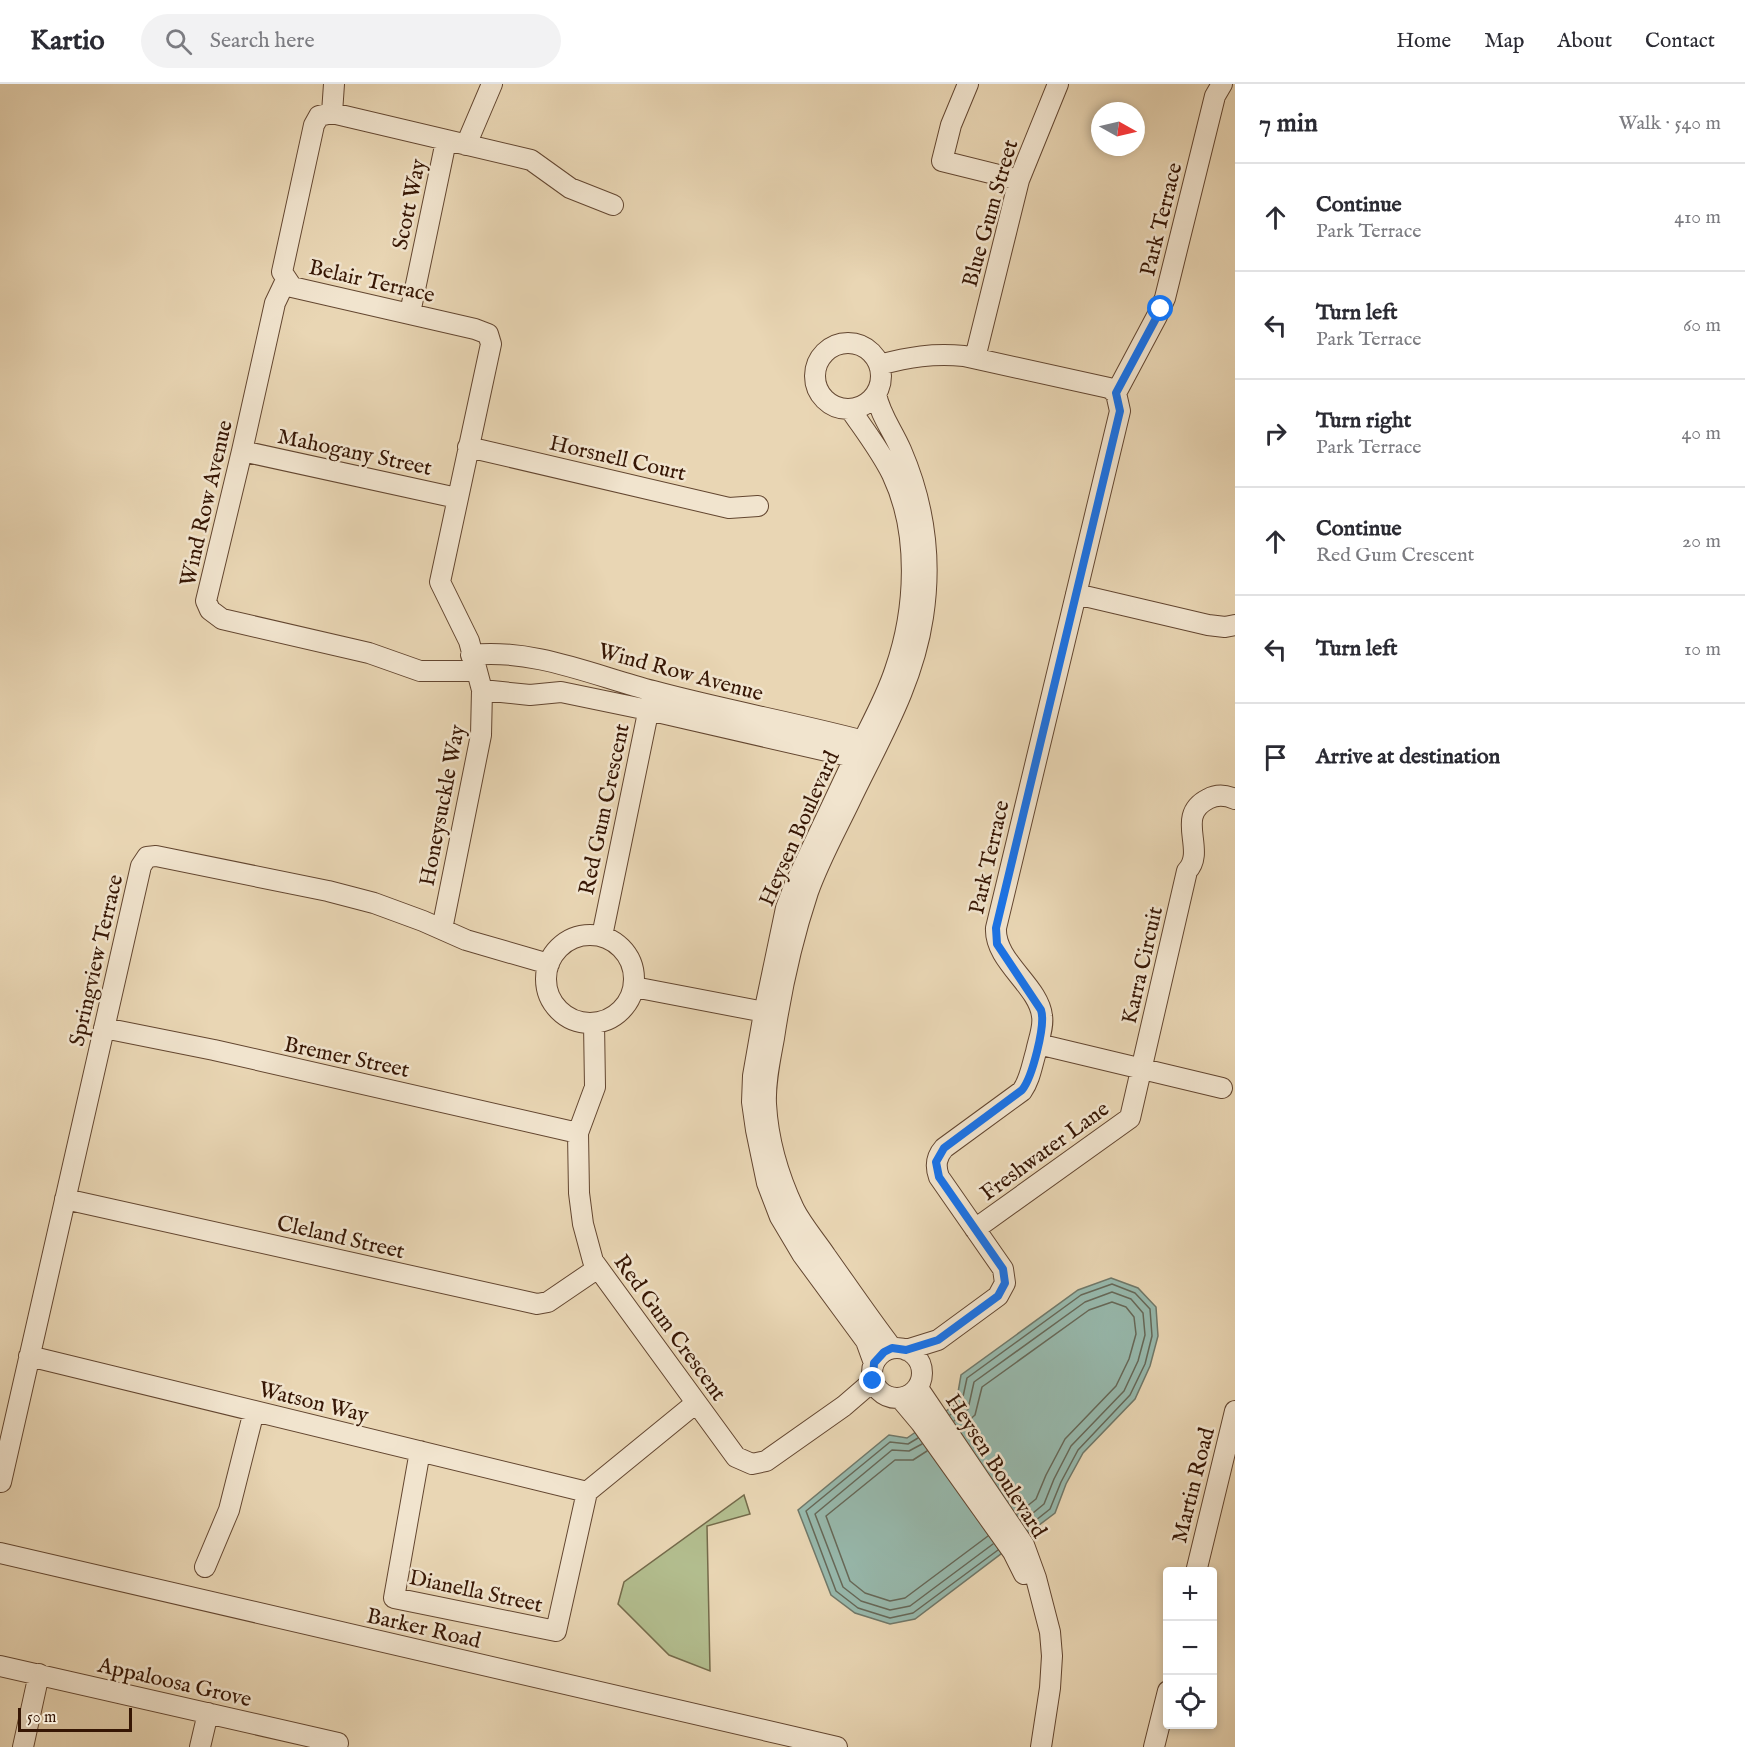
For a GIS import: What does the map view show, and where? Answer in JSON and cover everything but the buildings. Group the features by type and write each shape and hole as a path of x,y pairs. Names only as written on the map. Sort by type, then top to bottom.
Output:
{"street":[{"path":"334,84 332,113 531,160 570,188 613,206"},
{"path":"466,145 492,84"},
{"path":"968,84 951,125 942,161 1019,180"},
{"name":"Blue Gum Street","path":"975,358 1019,180 1058,84"},
{"name":"Park Terrace","path":"938,1340 998,1296 1005,1283 1003,1269 939,1177 936,1162 944,1148 1022,1090 1028,1081 1038,1044 1042,1022 1041,1010 997,944 996,928 1120,411 1116,393 1165,298 1215,96 1221,84"},
{"name":"Belair Terrace","path":"332,113 319,116 314,125 282,272 286,280 292,287 410,313 488,334 491,344 440,582 469,641 477,672"},
{"name":"Scott Way","path":"410,313 446,141"},
{"name":"Wind Row Avenue","path":"286,280 274,303 243,451 206,601 210,610 222,619 369,653 420,671 477,672 530,695 561,692 651,700 866,751"},
{"path":"855,344 865,348 879,365 880,384 876,394 860,407 850,410 838,408 828,403 816,385 815,374 818,363 833,347 855,344"},
{"path":"879,365 923,355 944,354 975,358 1110,388 1116,393"},
{"name":"Heysen Boulevard","path":"866,751 902,695 913,663 923,615 927,567 926,538 917,493 900,448 880,410 876,394"},
{"name":"Heysen Boulevard","path":"850,410 873,439 892,476 905,517 911,567 909,609 895,670 866,751 808,893 753,1076 752,1102 767,1183 780,1217 802,1254 866,1341 882,1384 926,1416"},
{"name":"Horsnell Court","path":"468,447 729,508 758,506"},
{"name":"Mahogany Street","path":"243,451 457,498"},
{"path":"1076,594 1208,625 1225,627 1235,625"},
{"name":"Wind Row Avenue","path":"477,672 483,654 532,658 587,671 651,700"},
{"name":"Honeysuckle Way","path":"442,929 481,735 477,672"},
{"name":"Red Gum Crescent","path":"602,936 651,700"},
{"name":"Karra Circuit","path":"1141,1069 1187,871 1194,860 1191,825 1196,809 1204,801 1213,797 1224,796 1235,799"},
{"name":"Springview Terrace","path":"1,1482 141,866 147,857 156,856 328,891 391,908 466,940 549,964"},
{"path":"589,934 602,936 619,945 631,961 634,987 629,1000 620,1011 608,1019 594,1023 572,1018 566,1016 555,1005 549,993 546,978 549,964 555,952 564,943 589,934"},
{"path":"634,987 771,1014"},
{"name":"Heysen Boulevard","path":"771,1014 766,1103 768,1129 776,1163 795,1210 899,1349"},
{"name":"Red Gum Crescent","path":"594,1023 596,1087 578,1134 579,1193 583,1224 593,1261 736,1457 752,1464 766,1461 844,1406 882,1384"},
{"name":"Bremer Street","path":"104,1028 214,1050 578,1134"},
{"path":"1038,1044 1222,1088"},
{"name":"Freshwater Lane","path":"975,1229 1130,1118 1141,1069"},
{"name":"Cleland Street","path":"65,1199 537,1304 548,1302 598,1268"},
{"path":"899,1349 918,1359 921,1366 922,1374 918,1388 907,1396 882,1384 878,1356 899,1349 938,1340"},
{"path":"921,1366 938,1340"},
{"name":"Watson Way","path":"29,1356 587,1492"},
{"name":"Heysen Boulevard","path":"918,1388 926,1416 1018,1548 1043,1601 1050,1632 1052,1656 1050,1688 1041,1747"},
{"path":"587,1492 696,1403"},
{"name":"Martin Road","path":"1197,1567 1235,1410"},
{"path":"205,1568 229,1510 254,1411"},
{"name":"Dianella Street","path":"420,1451 394,1598 556,1631 587,1492"},
{"name":"Heysen Boulevard","path":"1018,1548 1036,1608 1039,1651 1038,1696 1026,1747"},
{"name":"Barker Road","path":"0,1553 837,1747"},
{"name":"Appaloosa Grove","path":"0,1666 338,1743"},
{"path":"23,1747 39,1674"},
{"path":"1154,1747 1163,1708"},
{"path":"200,1747 208,1713"}],"green space":[{"path":"744,1495 750,1514 707,1526 710,1671 669,1655 618,1604 624,1582"}],"water":[{"path":"1111,1278 1138,1288 1156,1307 1158,1336 1150,1366 1135,1399 1083,1453 1066,1484 1055,1513 915,1619 890,1624 855,1613 831,1595 798,1510 889,1435 907,1438 956,1404 961,1375 1078,1290"}],"route":[{"path":"873,1381 874,1363 878,1356 892,1348 906,1350 938,1340 998,1296 1005,1283 1003,1269 939,1177 936,1162 944,1148 1026,1086 1038,1044 1042,1022 1041,1010 997,944 996,928 1120,411 1116,393 1161,309"}]}
